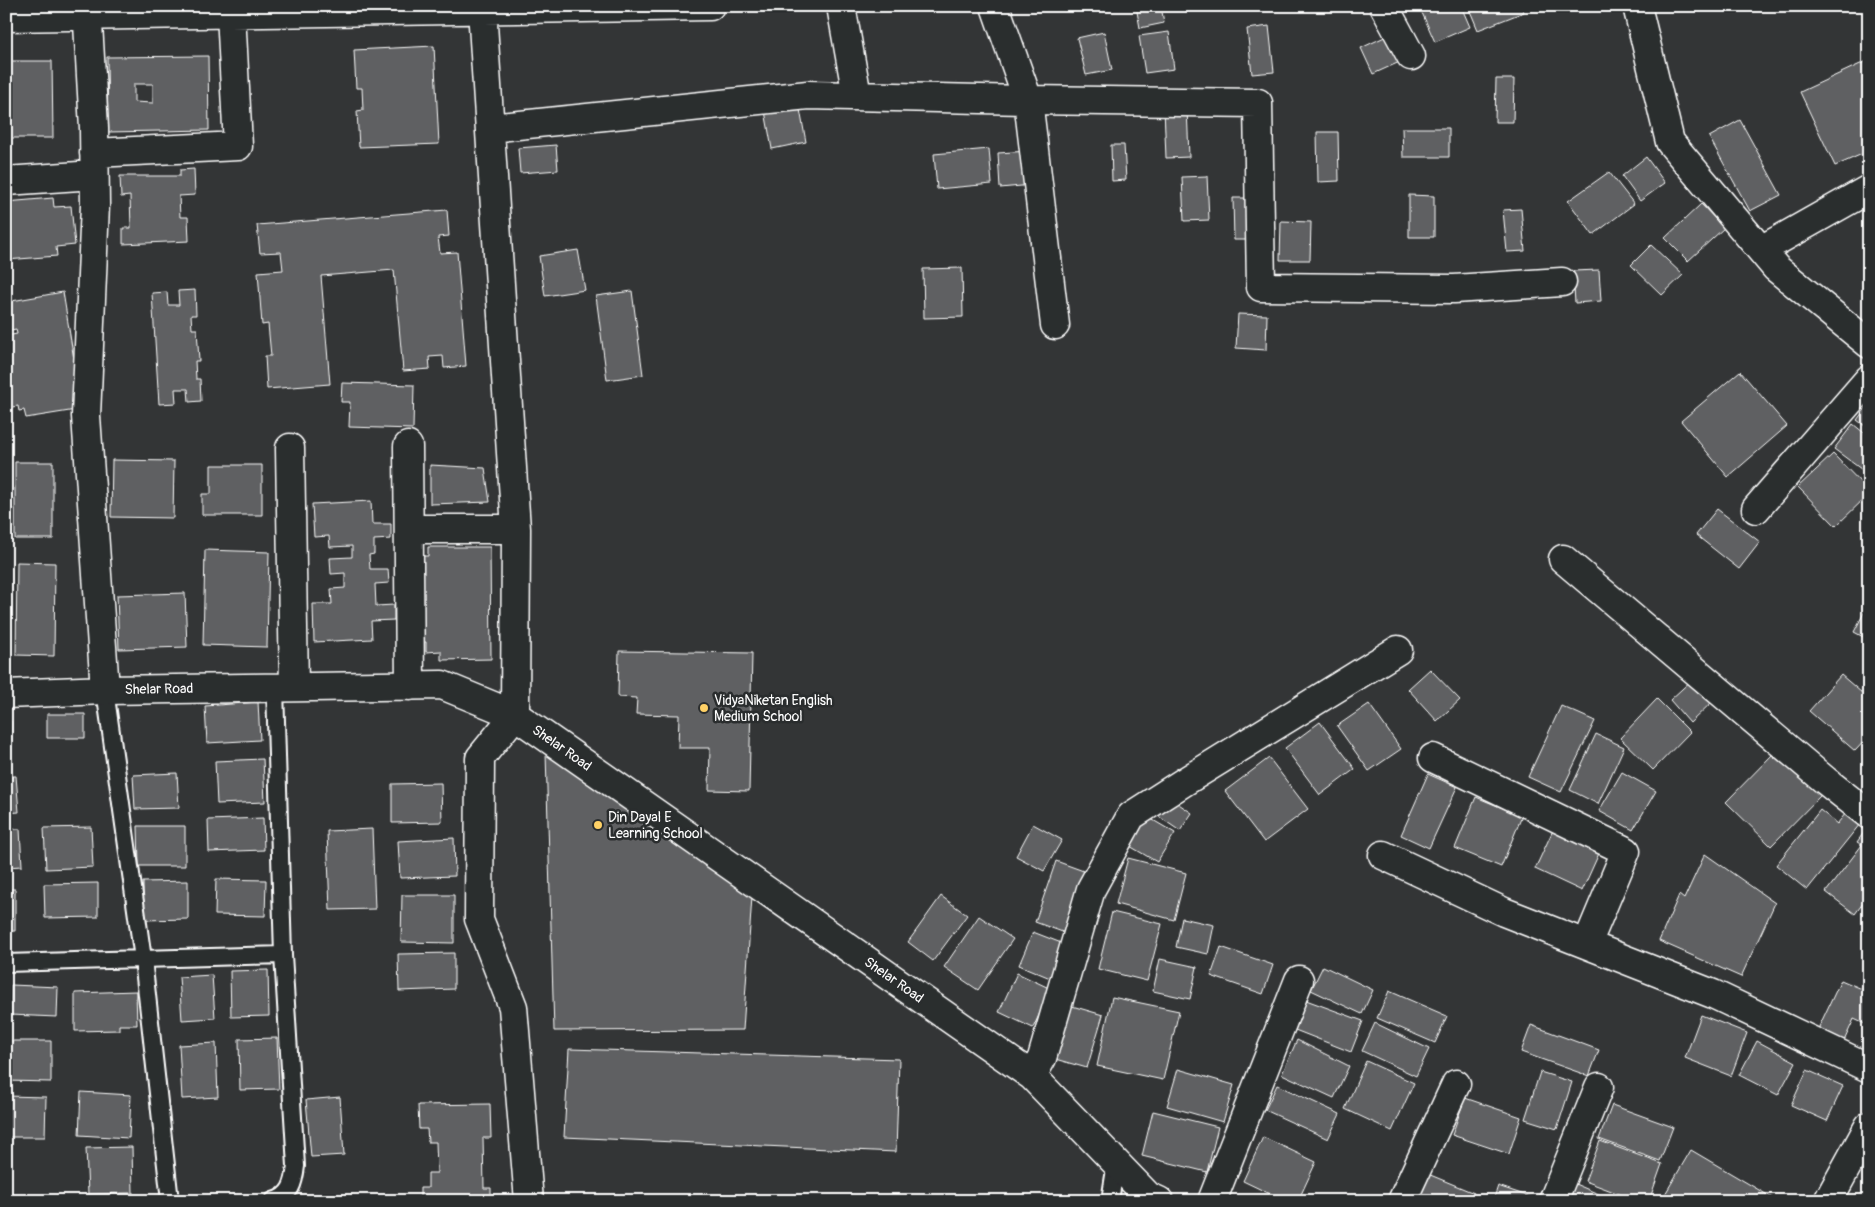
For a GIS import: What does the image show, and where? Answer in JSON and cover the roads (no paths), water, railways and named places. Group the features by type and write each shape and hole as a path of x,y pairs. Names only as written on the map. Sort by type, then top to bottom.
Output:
{"street":[{"path":"6,17 88,11 231,13 710,6"},
{"path":"841,6 857,96"},
{"path":"995,6 1028,100 1055,325"},
{"path":"1384,6 1410,56"},
{"path":"1637,6 1670,142 1776,268 1869,344"},
{"path":"482,9 516,529 514,715 480,758 478,919 513,1007 529,1201"},
{"path":"88,11 95,205 86,416 105,690"},
{"path":"6,181 94,164 238,146 231,13"},
{"path":"490,128 808,94 1028,100 1258,103 1262,287 1454,289 1562,282"},
{"path":"1761,250 1869,188"},
{"path":"1756,509 1869,379"},
{"path":"408,446 410,686"},
{"path":"285,688 290,448"},
{"path":"409,529 516,529"},
{"path":"1563,559 1826,781 1869,815"},
{"path":"1032,1076 1042,1058 1091,889 1131,816 1398,650"},
{"name":"Shelar Road","path":"6,694 105,690 442,685 514,715 1032,1076 1148,1196 1159,1201"},
{"path":"1433,758 1626,851 1587,944"},
{"path":"1383,855 1504,912 1713,994 1869,1068"},
{"path":"1212,1201 1298,980"},
{"path":"1402,1201 1456,1084"},
{"path":"1553,1201 1599,1087"},
{"path":"1828,1201 1869,1126"}],"lane":[{"path":"273,1201 281,1199 289,1193 294,1181 296,1166 283,955 285,688"},
{"path":"105,690 142,959 170,1201"},
{"path":"6,963 283,955"},
{"path":"1110,1201 1116,1163"}],"place":[{"name":"VidyaNiketan English Medium School","path":"704,708"},
{"name":"Din Dayal E Learning School","path":"598,825"}]}
